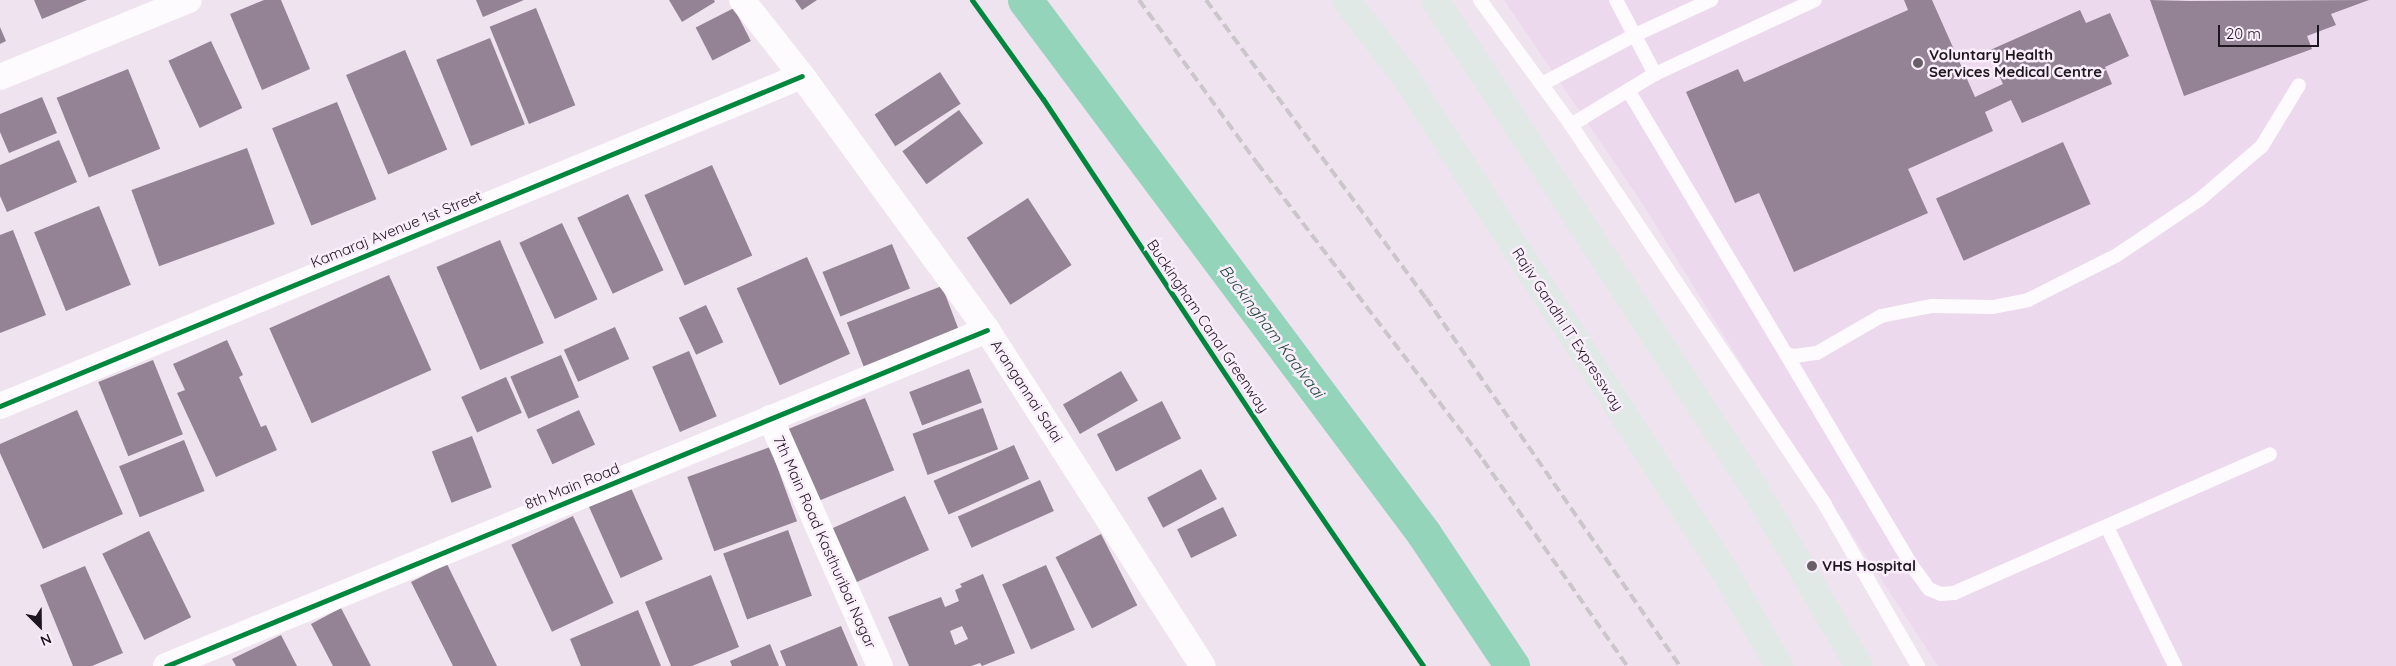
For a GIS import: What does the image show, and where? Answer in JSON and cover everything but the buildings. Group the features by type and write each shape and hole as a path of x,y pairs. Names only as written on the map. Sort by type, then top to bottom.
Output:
{"main road":[{"name":"Rajiv Gandhi IT Expressway","path":"1346,0 1406,78 1722,567 1779,666"},
{"path":"1435,0 1755,489 1859,666"}],"street":[{"path":"0,77 189,0"},
{"name":"Arangannai Salai","path":"742,0 802,76 987,330 1203,666"},
{"name":"Kamaraj Avenue 1st Street","path":"0,406 802,76"},
{"name":"8th Main Road","path":"166,666 987,330"},
{"name":"7th Main Road Kasthuribai Nagar","path":"770,418 880,666"}],"lane":[{"path":"1480,0 1571,125 1825,505 1918,666"},
{"path":"1616,0 1655,74"},
{"path":"1542,84 1635,35 1711,0"},
{"path":"1571,125 1655,74 1815,0"},
{"path":"1786,354 1804,356 1817,353 1881,316 1932,306 1992,307 2028,300 2117,255 2199,200 2262,146 2299,85"},
{"path":"1628,90 1910,563 1929,589 1941,594 1954,593 2270,454"},
{"path":"2107,527 2175,666"}],"shaded area":[{"path":"1504,0 2396,0 2396,666 1938,666 1753,383 1644,206"}],"waterway":[{"name":"Buckingham Kaalvaai","path":"1025,0 1424,534 1512,666"}],"railway":[{"path":"1139,0 1257,163 1483,460 1627,666"},
{"path":"1206,0 1426,298 1680,666"}],"cycle path":[{"name":"Buckingham Canal Greenway","path":"972,0 1043,99 1276,451 1423,666"},
{"path":"0,406 802,76"},
{"path":"166,666 987,330"}],"place":[{"name":"Voluntary Health Services Medical Centre","path":"1918,63"},
{"name":"VHS Hospital","path":"1812,566"}]}
